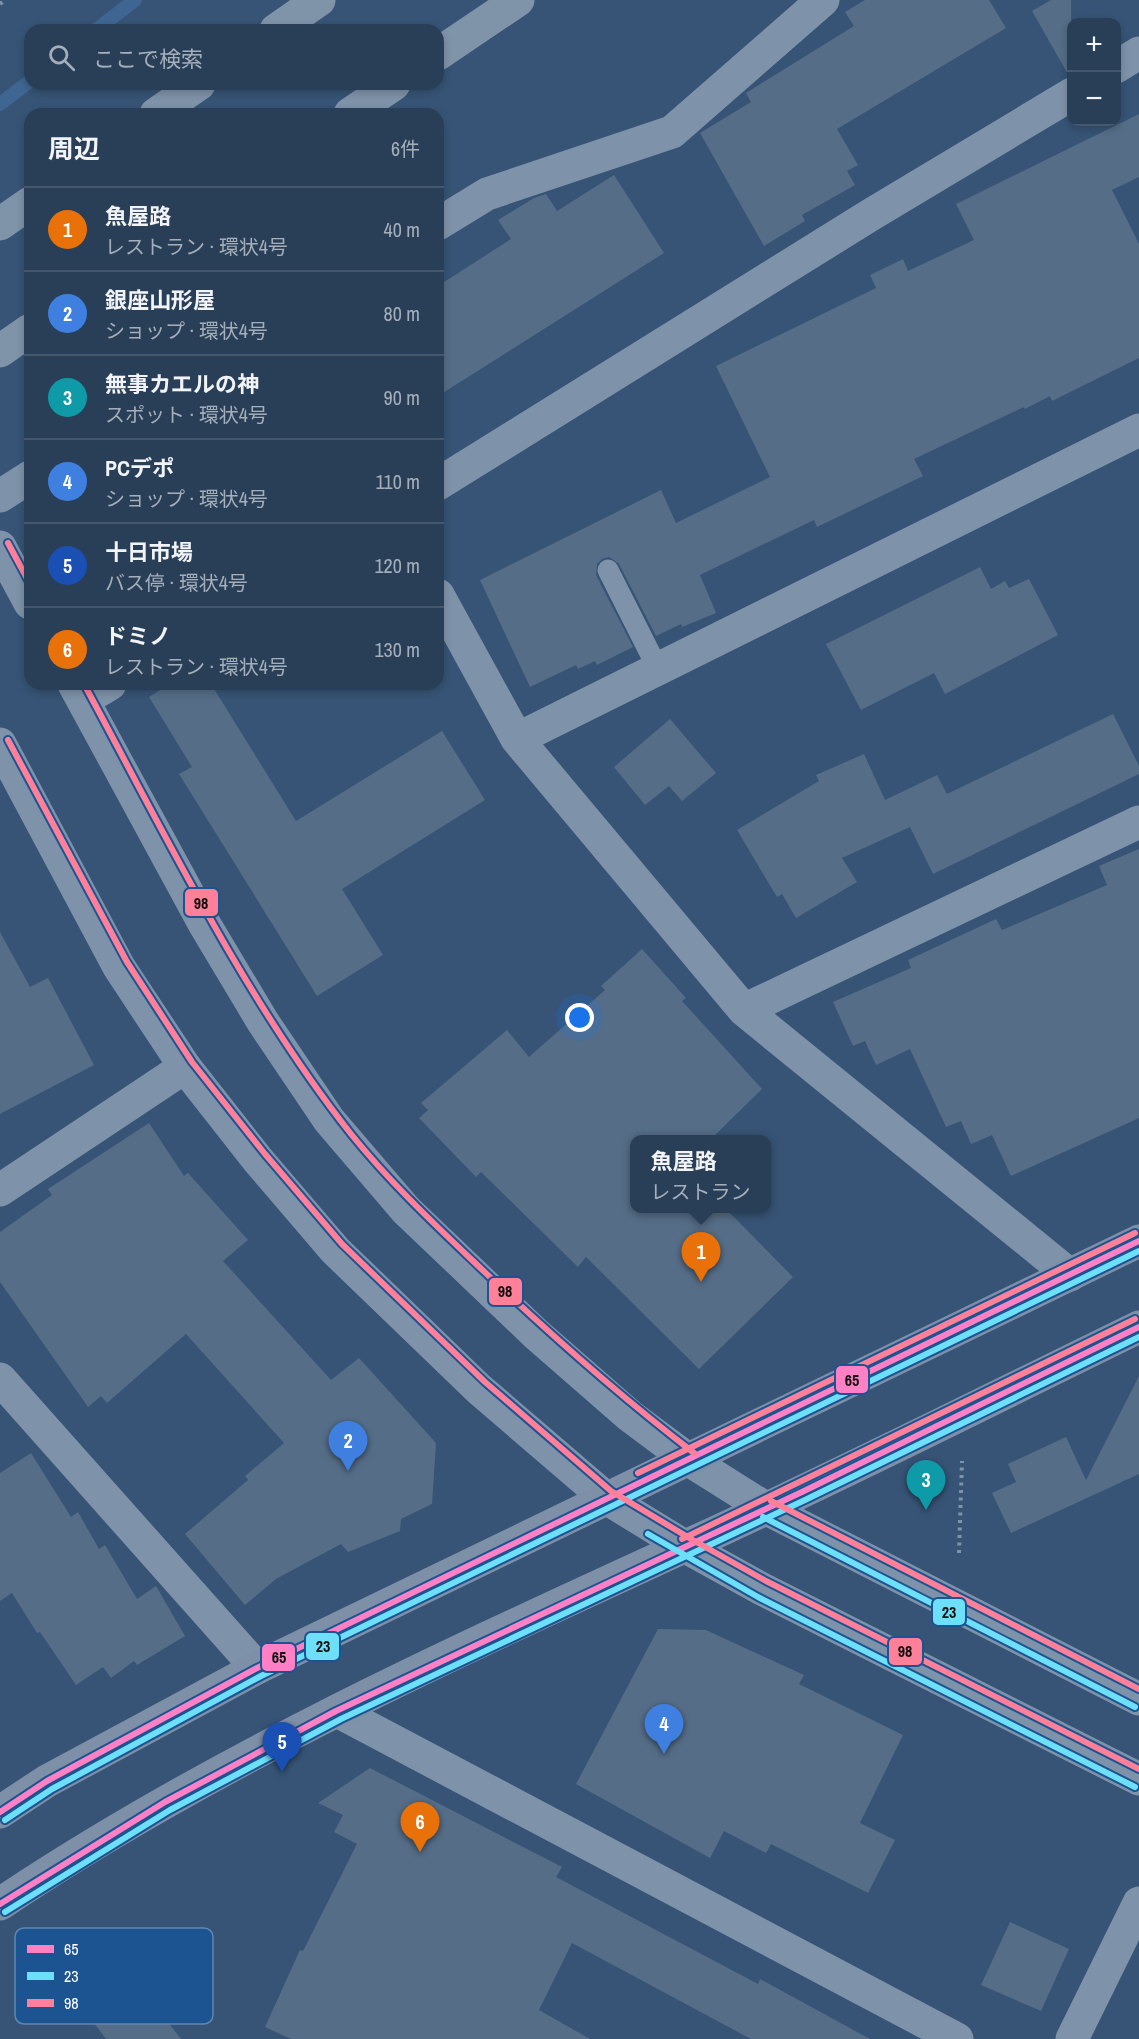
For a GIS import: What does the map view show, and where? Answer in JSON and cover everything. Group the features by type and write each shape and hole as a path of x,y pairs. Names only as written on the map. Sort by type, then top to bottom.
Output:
{"highway":[{"path":"285,24 319,0"},
{"path":"444,50 518,0"},
{"path":"165,108 190,90"},
{"path":"359,108 385,90"},
{"path":"0,224 24,207"},
{"path":"0,351 24,334"}],"main road":[{"path":"0,1812 46,1781 257,1668 1139,1241"},
{"path":"0,1904 79,1851 183,1790 619,1575 767,1509 1139,1327"}],"street":[{"path":"444,220 486,194 672,132 823,0"},
{"path":"1121,64 1139,53"},
{"path":"444,480 872,214 1067,96"},
{"path":"517,739 1139,430"},
{"path":"0,496 24,481"},
{"path":"0,547 24,592"},
{"path":"444,606 517,739 744,1010 1070,1275"},
{"path":"89,690 205,925 263,1022 330,1120 406,1210 536,1334 630,1416 689,1460 767,1509 1139,1699"},
{"path":"0,744 119,967 185,1067 258,1160 335,1250 479,1389 606,1498 686,1547 762,1589 1139,1779"},
{"path":"744,1010 1139,822"},
{"path":"0,1190 185,1067"},
{"path":"0,1379 257,1668"},
{"path":"339,1712 957,2039"},
{"path":"1072,2039 1139,1903"}],"lane":[{"path":"608,570 658,669"}],"path":[{"path":"0,4 4,0"},
{"path":"959,1553 962,1461"}],"building":[{"path":"865,0 989,0 1006,28 837,129 858,165 847,171 855,185 802,215 805,221 764,246 700,133 751,102 746,93 854,26 845,12"},
{"path":"1051,0 1071,0 1071,18 1067,18 1067,72 1032,11"},
{"path":"1139,114 1139,177 1112,190 1139,244 1139,358 1052,401 1050,396 914,459 923,476 817,527 814,520 700,575 716,613 682,627 681,624 656,636 619,564 609,557 602,559 597,564 596,575 633,647 597,665 595,661 578,669 576,665 530,687 480,580 661,490 676,523 770,477 716,366 876,288 870,275 903,259 908,271 974,240 956,204 1115,126 1121,126 1121,123"},
{"path":"614,175 664,253 444,392 444,282 511,239 498,220 534,198 546,194 557,211"},
{"path":"980,567 991,589 1005,581 1009,588 1029,579 1058,635 945,694 934,673 861,710 826,644"},
{"path":"160,690 215,690 296,821 442,731 485,800 342,889 383,955 317,996 179,774 192,767 149,697"},
{"path":"1113,714 1139,766 1139,774 933,874 910,827 842,858 857,882 796,918 782,894 777,897 737,830 819,781 816,775 864,754 885,800 937,775 947,794"},
{"path":"670,719 716,773 682,801 669,786 645,805 614,767"},
{"path":"1139,849 1139,1118 1011,1176 992,1135 971,1144 961,1121 946,1127 910,1049 876,1065 865,1041 853,1046 833,1002 911,968 908,960 996,919 1002,930 1107,885 1099,866"},
{"path":"0,932 30,987 48,978 94,1065 0,1114"},
{"path":"642,949 686,998 682,1001 762,1089 715,1135 630,1135 630,1213 730,1213 793,1277 699,1369 586,1257 578,1267 481,1172 476,1177 419,1118 428,1110 421,1103 507,1030 529,1057 605,990 601,986"},
{"path":"149,1123 184,1176 188,1173 248,1240 223,1261 331,1380 359,1358 436,1443 432,1504 401,1519 400,1531 348,1552 341,1544 276,1579 245,1605 185,1534 248,1480 245,1476 284,1443 186,1334 107,1403 101,1396 88,1407 0,1282 0,1232 52,1195 48,1189"},
{"path":"1139,1376 1139,1474 1011,1533 992,1493 1016,1482 1008,1464 1066,1437 1086,1480"},
{"path":"31,1453 71,1517 78,1512 99,1549 105,1545 137,1599 156,1586 185,1636 137,1665 134,1661 111,1678 103,1667 76,1685 40,1632 37,1633 12,1593 0,1601 0,1473"},
{"path":"658,1629 706,1630 804,1675 799,1684 903,1735 860,1823 895,1840 868,1893 771,1844 766,1853 724,1831 710,1858 576,1784"},
{"path":"370,1768 562,1867 556,1877 758,1984 760,1979 870,2039 751,2039 572,1943 539,2010 590,2039 291,2039 265,2027 300,1950 303,1951 357,1844 334,1832 343,1815 318,1803"},
{"path":"1010,1922 1069,1949 1041,2011 981,1985"},
{"path":"95,2024 169,2024 181,2039 106,2039"}],"waterway":[{"path":"104,24 135,0"},
{"path":"0,104 24,86"}],"transit line":[{"name":"98","path":"8,543 24,573"},
{"name":"98","path":"87,690 176,857 241,972 312,1082 351,1134 410,1199 499,1285 608,1383 694,1453"},
{"name":"98","path":"8,740 127,962 192,1062 265,1154 342,1244 485,1382 611,1491 691,1539 766,1581 1139,1769"},
{"name":"98","path":"638,1473 1135,1233"},
{"name":"65","path":"0,1812 47,1781 257,1668 1139,1241"},
{"name":"23","path":"5,1820 52,1789 261,1676 1139,1251"},
{"name":"98","path":"682,1539 1135,1319"},
{"name":"65","path":"0,1904 165,1802 336,1711 802,1492 1139,1327"},
{"name":"23","path":"5,1912 170,1810 341,1719 805,1500 1139,1337"},
{"name":"98","path":"771,1501 1139,1689"},
{"name":"23","path":"763,1517 1135,1707"},
{"name":"23","path":"648,1534 758,1597 1135,1787"}],"place":[{"name":"魚屋路","path":"701,1282"},
{"name":"銀座山形屋","path":"348,1471"},
{"name":"無事カエルの神","path":"926,1510"},
{"name":"PCデポ","path":"664,1754"},
{"name":"十日市場","path":"282,1772"},
{"name":"ドミノ","path":"420,1852"}]}
